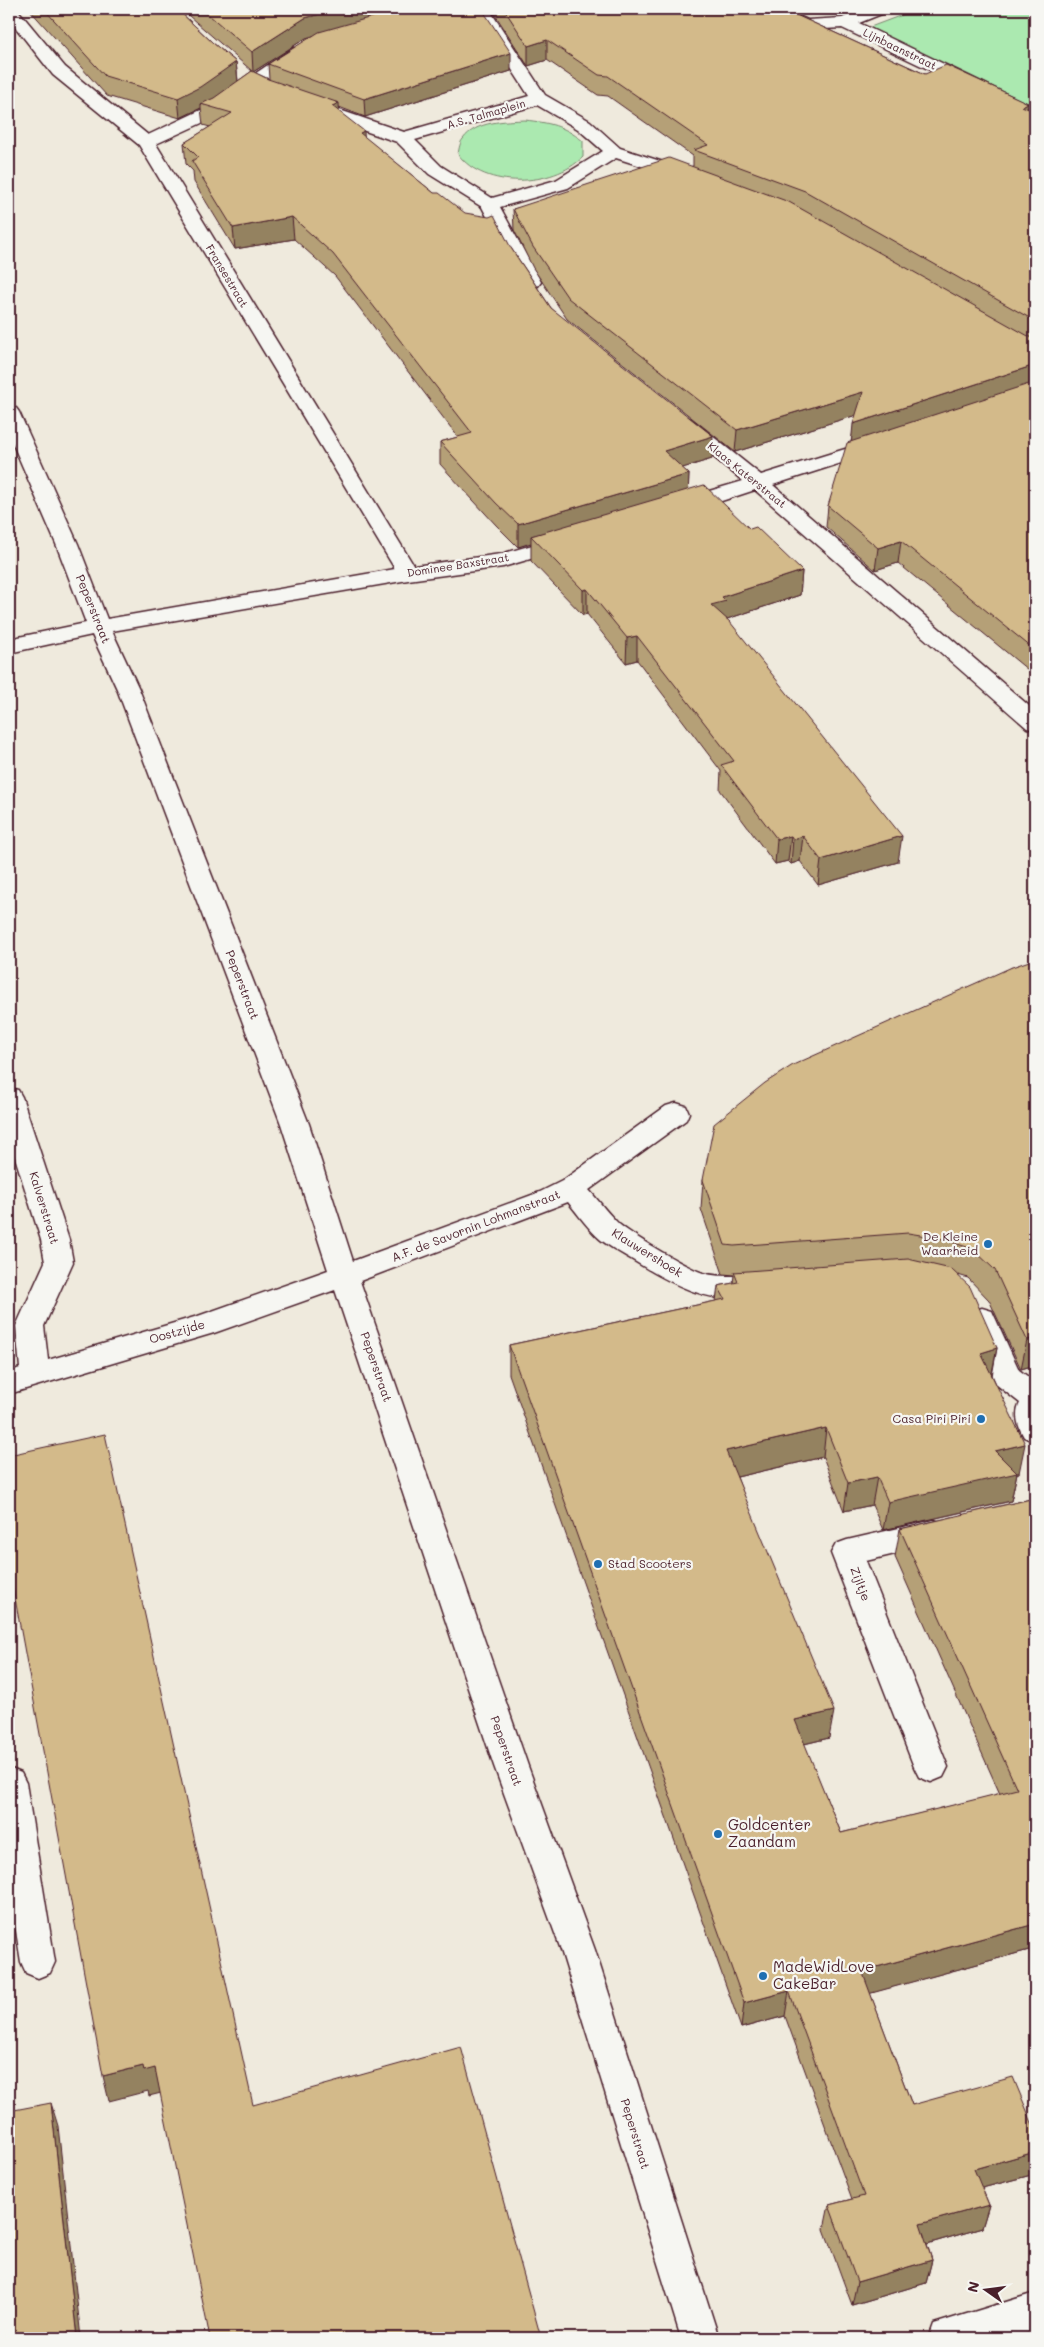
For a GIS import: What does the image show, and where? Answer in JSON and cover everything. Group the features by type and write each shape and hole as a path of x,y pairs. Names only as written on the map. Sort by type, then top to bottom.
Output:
{"street":[{"name":"Fransestraat","path":"9,9 59,71 146,142 408,573"},
{"path":"464,12 484,9 539,99"},
{"name":"Lijnbaanstraat","path":"770,9 806,25 845,23 878,9"},
{"name":"Lijnbaanstraat","path":"845,23 1035,115"},
{"path":"146,142 209,113 252,82 313,44"},
{"path":"237,70 252,82 268,90"},
{"name":"A.S. Talmaplein","path":"404,138 539,99 584,125 614,152"},
{"path":"294,100 404,138 435,170 489,204 522,269 543,301"},
{"path":"489,204 562,184 614,152 705,182"},
{"name":"Klaas Katerstraat","path":"667,410 760,484 1035,723"},
{"name":"Peperstraat","path":"9,412 67,544 99,627 128,689 295,1124 344,1276 511,1766 578,1950 700,2338"},
{"path":"665,512 760,484 897,439"},
{"name":"Dominee Baxstraat","path":"9,646 99,627 408,573 503,560 588,534"},
{"name":"Kalverstraat","path":"9,1097 55,1240 59,1262 48,1290 30,1326 22,1379"},
{"name":"A.F. de Savornin Lohmanstraat","path":"344,1276 525,1209 572,1188 676,1113"},
{"name":"Klauwershoek","path":"572,1188 610,1232 672,1271 699,1283 731,1288 779,1285"},
{"name":"Oostzijde","path":"22,1379 204,1324 344,1276"},
{"path":"964,1295 978,1309 1007,1376 1035,1398"},
{"path":"1035,1403 1030,1411 1035,1429"},
{"name":"Zijltje","path":"931,1767 848,1552 960,1527"},
{"path":"9,1783 38,1962"},
{"path":"948,2338 1035,2312"}],"green space":[{"path":"918,9 1035,9 1035,108 865,29"},
{"path":"525,120 542,122 569,131 583,141 583,157 570,167 554,174 537,179 519,180 501,179 484,174 470,166 458,154 462,140 475,129 491,123"}],"building":[{"path":"44,9 177,9 236,62 200,87 178,98 105,76"},
{"path":"202,9 339,9 305,18 252,52"},
{"path":"410,9 482,9 511,53 364,99 268,64 319,32 390,12"},
{"path":"504,9 783,9 925,74 946,65 1028,103 1022,106 1035,112 1035,321 805,191 694,150 708,145 608,76 599,75 547,40 528,46"},
{"path":"252,71 268,79 339,103 332,106 364,131 360,133 434,193 439,193 465,213 489,217 494,215 511,248 551,308 713,436 664,451 689,474 518,524 440,442 472,433 333,254 292,217 233,228 192,161 198,157 184,143 232,113 201,104 214,98"},
{"path":"669,158 789,202 1030,337 1035,338 1035,365 853,424 863,392 737,430 568,298 533,247 513,209"},
{"path":"1035,382 1035,647 1032,648 901,541 878,548 828,506 847,443"},
{"path":"704,485 750,529 756,527 802,571 722,597 726,601 711,605 730,622 902,836 821,860 803,836 793,839 791,836 777,839 721,765 734,761 637,636 627,638 587,589 583,590 531,536"},
{"path":"1035,959 1035,1338 1027,1340 995,1270 973,1249 939,1238 908,1233 734,1246 725,1245 703,1180 714,1124 765,1083 793,1065 1012,967"},
{"path":"908,1259 951,1269 970,1287 997,1348 981,1353 1025,1444 995,1451 1017,1473 888,1502 877,1477 848,1483 826,1428 726,1451 834,1711 795,1720 841,1833 1017,1789 900,1529 1035,1498 1035,1924 862,1971 912,2105 1013,2077 1035,2130 1035,2152 974,2169 989,2205 920,2224 932,2260 857,2282 829,2205 864,2196 789,1991 744,2003 509,1345 725,1299 718,1286 738,1282 734,1272"},
{"path":"105,1434 253,2105 461,2047 541,2338 210,2338 155,2068 144,2071 143,2066 103,2076 9,1566 9,1455"},
{"path":"51,2103 77,2338 9,2338 9,2111"}],"place":[{"name":"De Kleine Waarheid","path":"988,1244"},
{"name":"Casa Piri Piri","path":"981,1419"},
{"name":"Stad Scooters","path":"598,1564"},
{"name":"Goldcenter Zaandam","path":"718,1834"},
{"name":"MadeWidLove CakeBar","path":"763,1976"}]}
